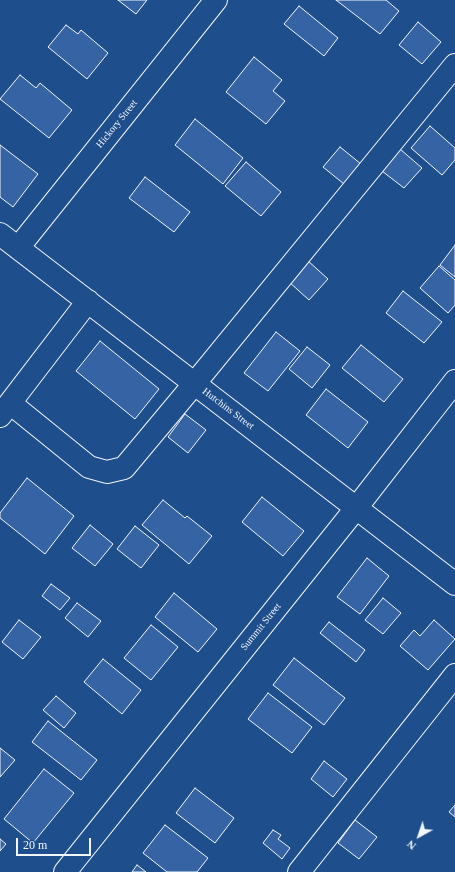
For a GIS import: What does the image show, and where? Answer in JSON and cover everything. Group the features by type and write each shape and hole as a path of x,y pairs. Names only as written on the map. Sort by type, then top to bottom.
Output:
{"street":[{"name":"Hickory Street","path":"18,248 216,0"},
{"path":"88,301 5,409 89,467 107,472 124,468 455,65"},
{"name":"Hutchins Street","path":"0,234 357,507 455,584"},
{"name":"Summit Street","path":"65,872 357,507 455,381"},
{"path":"299,872 455,675"}],"building":[{"path":"118,0 147,0 136,14"},
{"path":"336,0 386,0 399,11 380,34"},
{"path":"299,6 338,38 324,56 284,24"},
{"path":"418,22 441,42 422,64 399,45"},
{"path":"66,25 78,34 81,30 108,53 87,79 48,47"},
{"path":"254,57 282,80 273,91 285,101 266,124 226,92"},
{"path":"20,75 36,88 40,83 72,110 49,138 0,99"},
{"path":"195,119 243,158 223,184 175,145"},
{"path":"430,126 455,148 455,160 442,175 411,148"},
{"path":"0,145 38,174 13,207 0,197"},
{"path":"340,147 361,164 344,184 323,167"},
{"path":"400,149 422,168 404,188 382,171"},
{"path":"246,162 281,192 261,216 225,186"},
{"path":"145,177 190,212 174,232 129,198"},
{"path":"455,245 455,277 440,265"},
{"path":"307,260 328,279 309,300 288,281"},
{"path":"439,266 455,280 455,305 448,313 420,288"},
{"path":"403,291 442,322 424,343 386,313"},
{"path":"276,332 300,351 268,391 244,373"},
{"path":"100,341 159,389 135,419 76,371"},
{"path":"361,345 403,379 384,402 342,368"},
{"path":"307,347 330,365 312,388 289,369"},
{"path":"326,389 368,422 348,448 306,415"},
{"path":"185,414 206,430 188,453 168,437"},
{"path":"27,478 74,516 45,554 0,518 0,513"},
{"path":"262,497 304,531 283,556 242,522"},
{"path":"163,500 185,518 187,516 212,536 189,564 142,525"},
{"path":"90,525 113,544 95,566 72,548"},
{"path":"135,526 159,545 141,568 117,549"},
{"path":"367,558 389,576 360,614 337,597"},
{"path":"51,584 70,598 60,610 42,596"},
{"path":"174,593 217,629 198,652 155,617"},
{"path":"383,598 401,613 383,634 365,620"},
{"path":"77,603 101,621 88,637 65,618"},
{"path":"19,620 41,637 23,659 2,642"},
{"path":"434,620 455,639 428,670 400,646 414,630 420,636"},
{"path":"329,622 365,650 356,662 320,633"},
{"path":"151,625 178,647 151,680 124,658"},
{"path":"294,658 345,698 324,725 273,685"},
{"path":"103,659 141,690 122,714 84,682"},
{"path":"268,693 312,727 292,753 248,719"},
{"path":"56,696 76,713 64,728 43,710"},
{"path":"48,721 97,760 81,780 32,742"},
{"path":"0,748 15,760 0,777"},
{"path":"324,761 347,779 333,797 311,779"},
{"path":"44,769 74,793 33,843 4,819"},
{"path":"195,788 234,818 215,843 176,813"},
{"path":"455,805 455,817 449,812"},
{"path":"355,820 377,837 359,859 338,843"},
{"path":"165,825 208,858 197,872 167,872 143,853"},
{"path":"273,830 281,835 278,839 290,848 282,859 263,843"},
{"path":"0,839 6,844 0,851"},
{"path":"137,865 146,872 132,872"}]}
